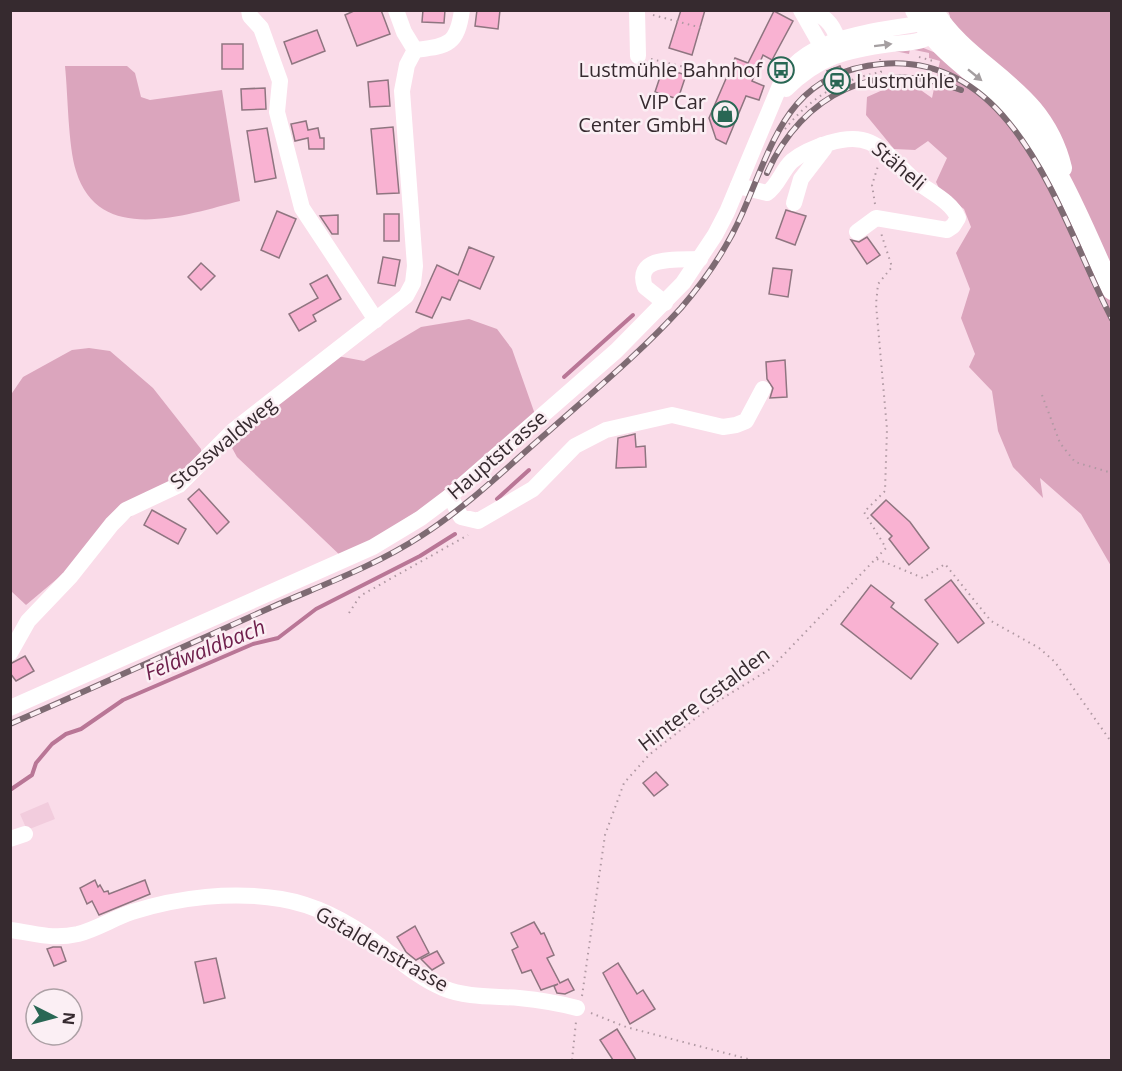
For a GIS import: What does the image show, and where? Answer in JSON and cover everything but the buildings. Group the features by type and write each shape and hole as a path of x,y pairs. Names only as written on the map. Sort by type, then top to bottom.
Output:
{"main road":[{"path":"928,20 1013,88 1039,118 1060,158 1068,194 1112,290"}],"street":[{"path":"249,10 250,16 261,27 280,81 277,112 302,208 376,321"},
{"path":"396,10 404,32 415,50 446,46 457,33 462,10"},
{"path":"801,10 831,47"},
{"path":"806,10 825,18 834,29 831,47"},
{"path":"638,56 643,12"},
{"path":"831,47 928,20"},
{"name":"Hauptstrasse","path":"10,708 373,547 421,518 450,496 616,351 665,303 715,236 785,75 804,57 831,47"},
{"name":"Stosswaldweg","path":"10,653 28,621 70,577 126,510 179,485 234,430 406,296 413,284 415,248 402,91 407,65 415,50"},
{"name":"Stäheli","path":"738,186 764,193 770,191 791,162 804,153 822,145 852,137 862,138 884,152 919,185 955,210 958,218 947,230 876,218"},
{"path":"794,203 801,179 824,149 822,145"},
{"path":"857,232 876,218"},
{"path":"665,303 645,287 643,275 647,267 658,261 700,259"},
{"path":"450,496 457,512 470,520 478,521 525,495 575,446 606,430 672,415 723,427 736,425 746,421 764,389"},
{"name":"Gstaldenstrasse","path":"10,930 43,937 77,934 103,926 129,913 172,902 244,896 282,899 312,907 347,924 442,988 484,997 549,1001 577,1008"}],"path":[{"path":"643,12 702,28"},
{"path":"638,56 689,68"},
{"path":"785,129 800,111 822,93 853,78 881,72 879,57 886,56"},
{"path":"911,56 935,62"},
{"path":"876,218 873,185 884,152"},
{"name":"Hintere Gstalden","path":"572,1060 577,1008 586,978 590,930 605,835 624,783 649,755 715,703 770,669 886,548 864,512 885,491 887,429 876,304 878,284 892,267 876,218"},
{"path":"1042,395 1060,443 1075,462 1112,473"},
{"path":"349,613 360,596 471,533 470,520"},
{"path":"876,558 923,579 945,564 991,621 1039,648 1055,662 1112,743"},
{"path":"577,1008 626,1027 752,1060"}],"shaded area":[{"path":"948,11 1111,11 1111,566 1081,514 1040,478 1043,498 1013,467 998,431 992,391 969,367 975,354 961,318 970,289 956,253 971,227 964,209 941,192 936,182 947,158 928,141 915,150 894,149 866,115 867,97 894,85 915,86 932,98 940,61 929,58 929,53 910,49 909,54 890,50 921,47 941,55 950,16"},
{"path":"65,66 127,66 135,73 141,97 150,100 222,90 240,201 194,213 146,219 123,217 104,209 87,194 73,160"},
{"path":"469,319 497,329 512,349 537,420 476,473 344,559 237,457 231,446 234,430 332,355 364,361 421,327"},
{"path":"89,348 110,351 153,388 201,449 202,461 152,499 26,605 11,591 10,396 23,377 72,350"},
{"path":"48,802 55,819 27,830 20,814"}],"waterway":[{"name":"Feldwaldbach","path":"564,377 633,315"},
{"name":"Feldwaldbach","path":"497,499 529,470"},
{"name":"Feldwaldbach","path":"10,790 32,775 36,763 52,744 66,734 81,729 123,700 253,644 278,638 316,609 420,556 455,534"}],"railway":[{"path":"10,724 367,566 421,536 455,512 617,371 681,308 699,286 730,239 775,137 788,115 804,96 824,81 849,70 881,64 928,67 968,85 1002,114 1030,151 1053,194 1112,319"},
{"path":"767,173 782,145 800,122 822,103 846,89 872,80 901,78 930,81 961,90"}],"place":[{"name":"Lustmühle Bahnhof","path":"781,70"},
{"name":"Lustmühle","path":"837,81"},
{"name":"VIP Car Center GmbH","path":"725,114"}]}
